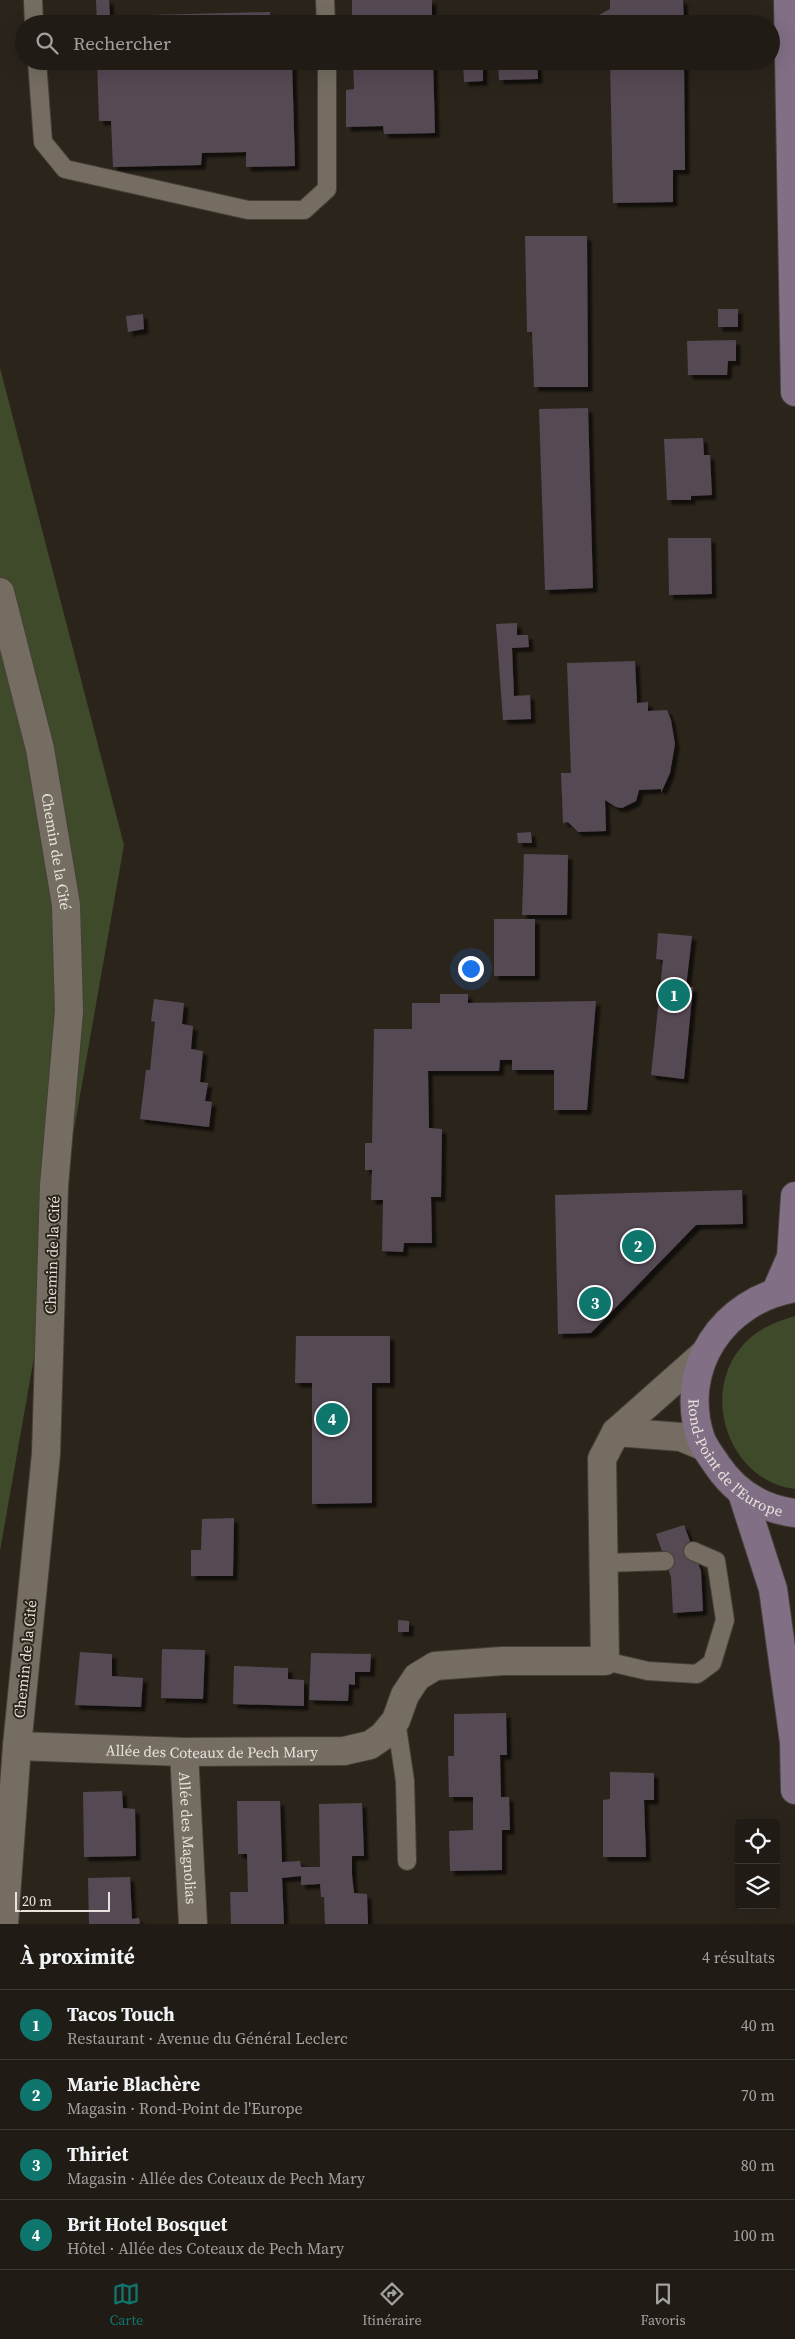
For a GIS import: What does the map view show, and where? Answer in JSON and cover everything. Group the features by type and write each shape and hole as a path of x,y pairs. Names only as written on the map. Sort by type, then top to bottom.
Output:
{"main road":[{"path":"788,0 795,392"},
{"path":"786,1289 791,1257 795,1196"},
{"name":"Rond-Point de l'Europe","path":"786,1289 750,1302 718,1331 704,1354 698,1371 695,1400 704,1447 729,1482 754,1501 781,1511 795,1513"},
{"path":"742,1493 773,1588 794,1742 795,1790"}],"street":[{"name":"Chemin de la Cité","path":"0,592 40,749 66,906 69,1011 54,1186 46,1454 17,1746 4,1924"},
{"path":"605,1661 602,1459 616,1432 704,1354"},
{"path":"616,1432 681,1437 704,1447"},
{"name":"Allée des Coteaux de Pech Mary","path":"17,1746 184,1752 344,1751 370,1745 383,1736 396,1720 405,1695 417,1678 435,1666 502,1661 605,1661"},
{"name":"Allée des Magnolias","path":"184,1752 193,1924"}],"lane":[{"path":"33,0 34,15"},
{"path":"325,0 326,15"},
{"path":"38,70 43,142 66,169 248,210 304,210 327,189 327,70"},
{"path":"605,1661 648,1671 697,1674 712,1663 725,1620 716,1561 693,1551"},
{"path":"604,1563 665,1561"},
{"name":"Allée des Coteaux de Pech Mary","path":"396,1720 406,1781 407,1862"}],"green space":[{"path":"0,368 124,845 0,1551"},
{"path":"795,1316 795,1489 772,1483 753,1470 738,1453 728,1432 723,1410 723,1387 730,1365 748,1339 767,1327"}],"building":[{"path":"96,0 109,0 110,15 97,15"},
{"path":"352,0 432,0 432,15 352,15"},
{"path":"610,0 683,0 684,15 599,15 610,9"},
{"path":"270,12 270,15 150,15"},
{"path":"97,70 292,70 295,166 246,167 246,152 202,153 201,165 113,167 111,121 99,121"},
{"path":"353,70 433,70 435,133 384,134 383,126 346,127 346,90 354,89"},
{"path":"463,70 483,70 483,81 464,82"},
{"path":"498,70 538,70 538,79 499,80"},
{"path":"610,70 684,70 685,170 673,170 673,202 613,203"},
{"path":"525,236 587,236 588,387 534,387 532,332 527,332"},
{"path":"718,309 738,309 738,327 718,327"},
{"path":"143,314 144,329 128,332 126,316"},
{"path":"736,340 736,361 728,361 727,375 688,375 687,341"},
{"path":"588,408 593,588 545,590 539,409"},
{"path":"703,438 704,455 710,455 712,495 691,496 691,500 667,500 664,439"},
{"path":"668,538 711,538 712,594 669,595"},
{"path":"517,623 517,635 528,635 529,647 512,648 514,696 530,695 531,719 503,720 496,624"},
{"path":"635,661 637,703 648,702 648,711 667,710 671,720 675,744 670,773 661,793 661,789 639,790 636,801 622,808 616,807 605,800 606,831 578,832 568,822 563,823 561,773 571,773 567,663"},
{"path":"531,832 532,843 518,843 517,833"},
{"path":"524,854 568,855 567,915 522,915"},
{"path":"494,919 535,919 535,976 494,976"},
{"path":"658,933 692,936 686,987 693,987 684,1079 651,1075 663,960 656,959"},
{"path":"440,994 468,994 468,1003 596,1001 587,1110 554,1110 554,1070 512,1070 512,1060 500,1060 499,1071 428,1071 429,1128 442,1129 441,1197 431,1197 432,1243 404,1243 403,1252 382,1251 383,1200 371,1200 372,1170 365,1170 365,1143 372,1143 374,1029 412,1029 412,1003 440,1003"},
{"path":"154,999 184,1003 182,1024 193,1026 191,1049 203,1051 200,1082 208,1083 205,1101 212,1102 209,1127 140,1119 146,1070 150,1070 155,1022 151,1021"},
{"path":"742,1190 743,1224 696,1225 591,1333 558,1334 555,1195"},
{"path":"296,1336 390,1336 390,1383 372,1383 372,1503 312,1504 312,1383 295,1383"},
{"path":"234,1518 233,1576 191,1576 191,1550 201,1550 202,1519"},
{"path":"684,1525 701,1571 703,1611 673,1613 671,1577 656,1534"},
{"path":"398,1620 409,1621 409,1632 398,1632"},
{"path":"162,1649 205,1650 203,1699 161,1698"},
{"path":"80,1652 112,1654 112,1676 143,1678 141,1707 75,1705"},
{"path":"311,1653 371,1654 370,1672 355,1672 355,1685 349,1684 348,1701 309,1700"},
{"path":"234,1666 288,1668 288,1679 304,1680 304,1706 233,1704"},
{"path":"506,1713 507,1755 500,1755 501,1797 509,1797 510,1830 502,1830 502,1870 450,1871 449,1831 473,1830 473,1797 449,1797 448,1756 454,1756 454,1714"},
{"path":"610,1772 654,1773 654,1800 644,1800 646,1857 603,1857 603,1800 610,1799"},
{"path":"122,1791 123,1808 135,1809 136,1856 84,1857 83,1792"},
{"path":"237,1801 280,1801 282,1862 300,1861 301,1867 320,1867 319,1804 362,1803 364,1856 352,1856 352,1875 354,1893 367,1894 368,1924 325,1924 324,1897 321,1897 320,1884 301,1885 301,1876 282,1878 284,1924 231,1924 230,1892 248,1892 247,1854 238,1854"},
{"path":"130,1877 132,1919 139,1918 140,1924 89,1924 88,1878"}],"place":[{"name":"Tacos Touch","path":"674,995"},
{"name":"Marie Blachère","path":"638,1246"},
{"name":"Thiriet","path":"595,1303"},
{"name":"Brit Hotel Bosquet","path":"332,1419"}]}
